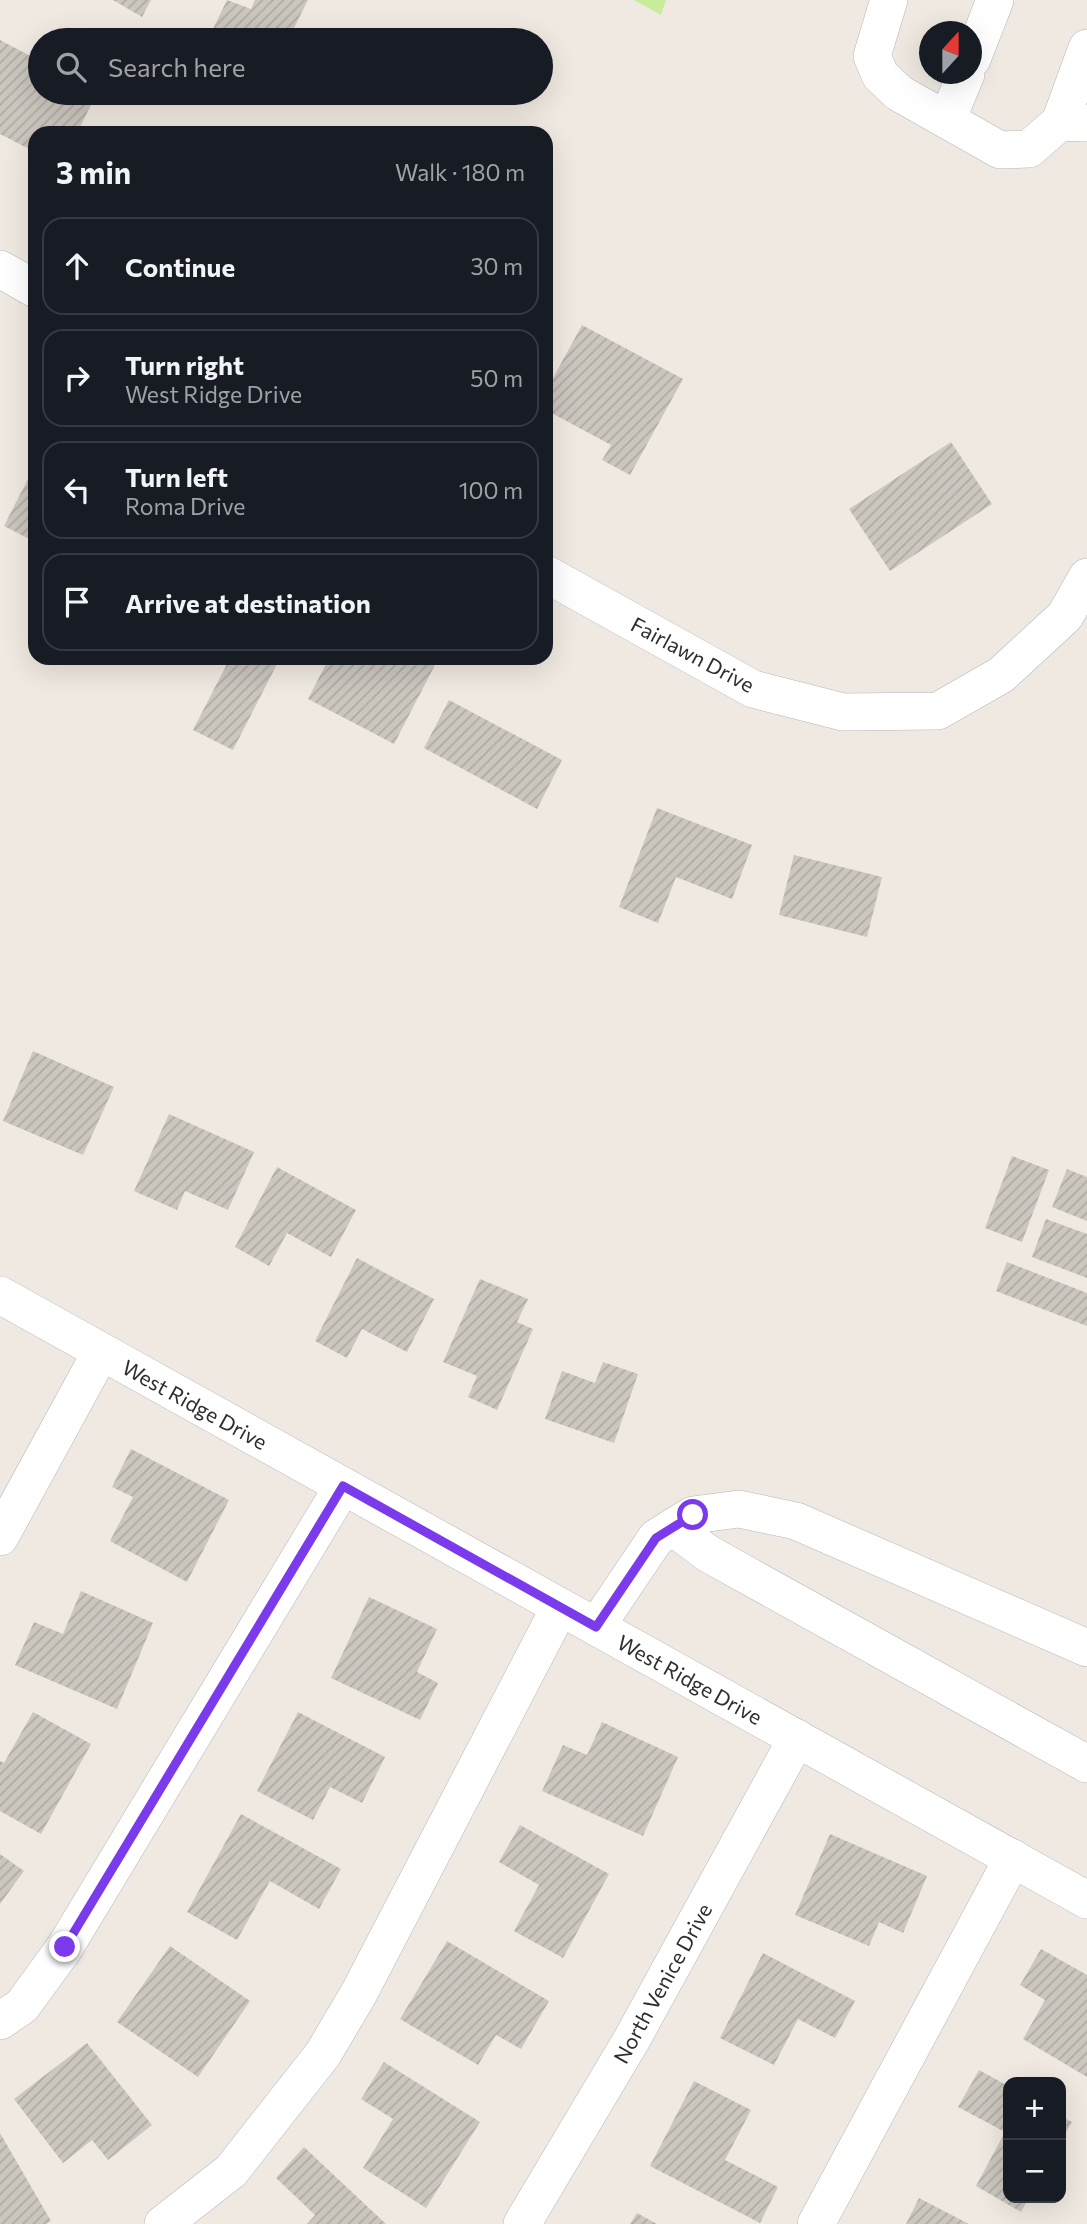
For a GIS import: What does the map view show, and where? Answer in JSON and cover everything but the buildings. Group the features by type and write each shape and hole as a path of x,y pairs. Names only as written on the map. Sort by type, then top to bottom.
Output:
{"street":[{"path":"889,0 872,56 880,75 898,93 1000,150 1029,149 1073,122 1087,48"},
{"path":"982,32 995,0"},
{"path":"947,120 962,84"},
{"path":"0,269 28,285"},
{"name":"Fairlawn Drive","path":"553,578 753,689 843,712 938,711 1001,675 1065,616 1087,577"},
{"name":"West Ridge Drive","path":"0,1295 1087,1900"},
{"path":"0,1537 101,1352"},
{"path":"0,2021 22,2006 65,1947 343,1486"},
{"path":"596,1627 656,1538 693,1515 739,1509 796,1521 1087,1648"},
{"path":"673,1527 707,1553 1087,1764"},
{"path":"163,2224 231,2171 323,2053 359,1993 560,1607"},
{"name":"North Venice Drive","path":"522,2224 632,2039 797,1738"},
{"path":"816,2224 1013,1858"}],"green space":[{"path":"634,0 666,0 661,15"}],"route":[{"path":"65,1947 343,1486 596,1627 656,1538 693,1515"}]}
